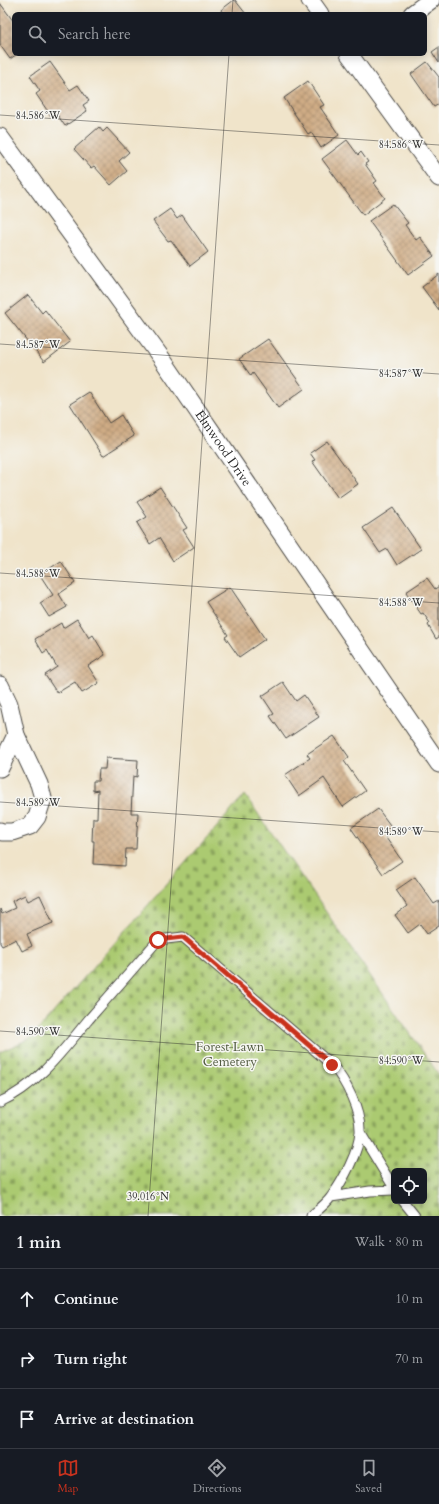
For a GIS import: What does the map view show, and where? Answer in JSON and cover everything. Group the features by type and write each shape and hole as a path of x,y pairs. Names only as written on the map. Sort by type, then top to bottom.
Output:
{"street":[{"path":"310,0 319,12"},
{"path":"415,12 431,0"},
{"path":"354,56 439,178"},
{"name":"Elmwood Drive","path":"0,137 164,362 439,764"},
{"path":"0,685 9,704 16,735 39,784 43,798 37,817 30,826 12,832 0,831"},
{"path":"0,768 16,735"}],"lane":[{"path":"0,1102 7,1099 31,1082 60,1054 158,940 183,937 332,1065 342,1076 356,1110 360,1132 391,1184"},
{"path":"312,1216 331,1197 356,1148 360,1132"},
{"path":"331,1197 391,1189"},
{"path":"405,1204 415,1216"}],"green space":[{"name":"Forest Lawn Cemetery","path":"245,795 439,1075 439,1216 0,1216 0,1052 31,1038"}],"building":[{"path":"235,0 244,12 222,12 221,10"},
{"path":"0,3 12,19 12,56 14,56 10,59 0,45"},
{"path":"439,47 439,63 432,52"},
{"path":"50,62 70,90 78,85 89,101 83,105 87,111 65,126 56,113 51,116 36,94 40,91 30,76"},
{"path":"427,62 439,77 439,104 434,107 411,74"},
{"path":"308,81 324,105 320,107 339,135 321,148 311,132 308,134 284,98"},
{"path":"99,127 103,132 107,128 129,152 119,161 127,171 111,185 94,166 91,168 74,149"},
{"path":"347,140 358,155 361,152 368,162 365,164 377,181 374,183 385,198 363,215 322,159"},
{"path":"393,204 408,223 405,225 416,240 420,237 434,256 408,275 369,221"},
{"path":"170,209 177,219 182,215 208,252 190,266 171,240 168,241 153,221"},
{"path":"439,274 439,310 422,287"},
{"path":"28,295 42,313 45,310 70,342 44,362 5,313"},
{"path":"268,339 304,389 278,408 253,373 251,376 239,359"},
{"path":"89,392 109,423 121,415 134,436 103,456 70,404"},
{"path":"327,441 358,484 338,498 312,461 315,460 310,453"},
{"path":"160,487 187,528 183,530 194,547 173,561 159,538 150,544 137,523 147,517 137,502"},
{"path":"393,508 421,549 397,565 387,549 380,553 363,528"},
{"path":"61,561 75,583 59,594 67,607 49,617 40,603 53,595 40,575"},
{"path":"427,578 435,589 439,586 439,637 436,639 428,625 430,623 423,613 421,614 406,592"},
{"path":"230,587 265,639 239,657 225,637 228,635 206,602"},
{"path":"77,619 89,638 93,635 105,655 88,666 99,683 82,693 75,682 57,693 45,675 57,667 47,650 43,653 35,639 61,623 63,628"},
{"path":"283,682 296,701 304,695 319,717 286,739 270,716 274,714 262,696"},
{"path":"334,736 349,757 344,761 365,791 343,807 324,778 299,796 285,775 310,758 307,754"},
{"path":"106,758 138,760 137,777 133,776 131,813 138,813 136,849 126,849 125,866 93,864 93,818 97,818 98,790 93,791 93,781 98,781 99,769 105,769"},
{"path":"378,809 393,829 384,835 402,861 383,874 351,828"},
{"path":"415,877 434,904 439,901 439,926 427,934 420,924 408,933 395,915 407,906 396,890"},
{"path":"25,895 28,901 40,895 53,923 27,934 32,946 22,951 16,939 2,946 0,943 0,909 2,914 15,908 12,901"}],"route":[{"path":"158,940 183,937 332,1065"}]}
